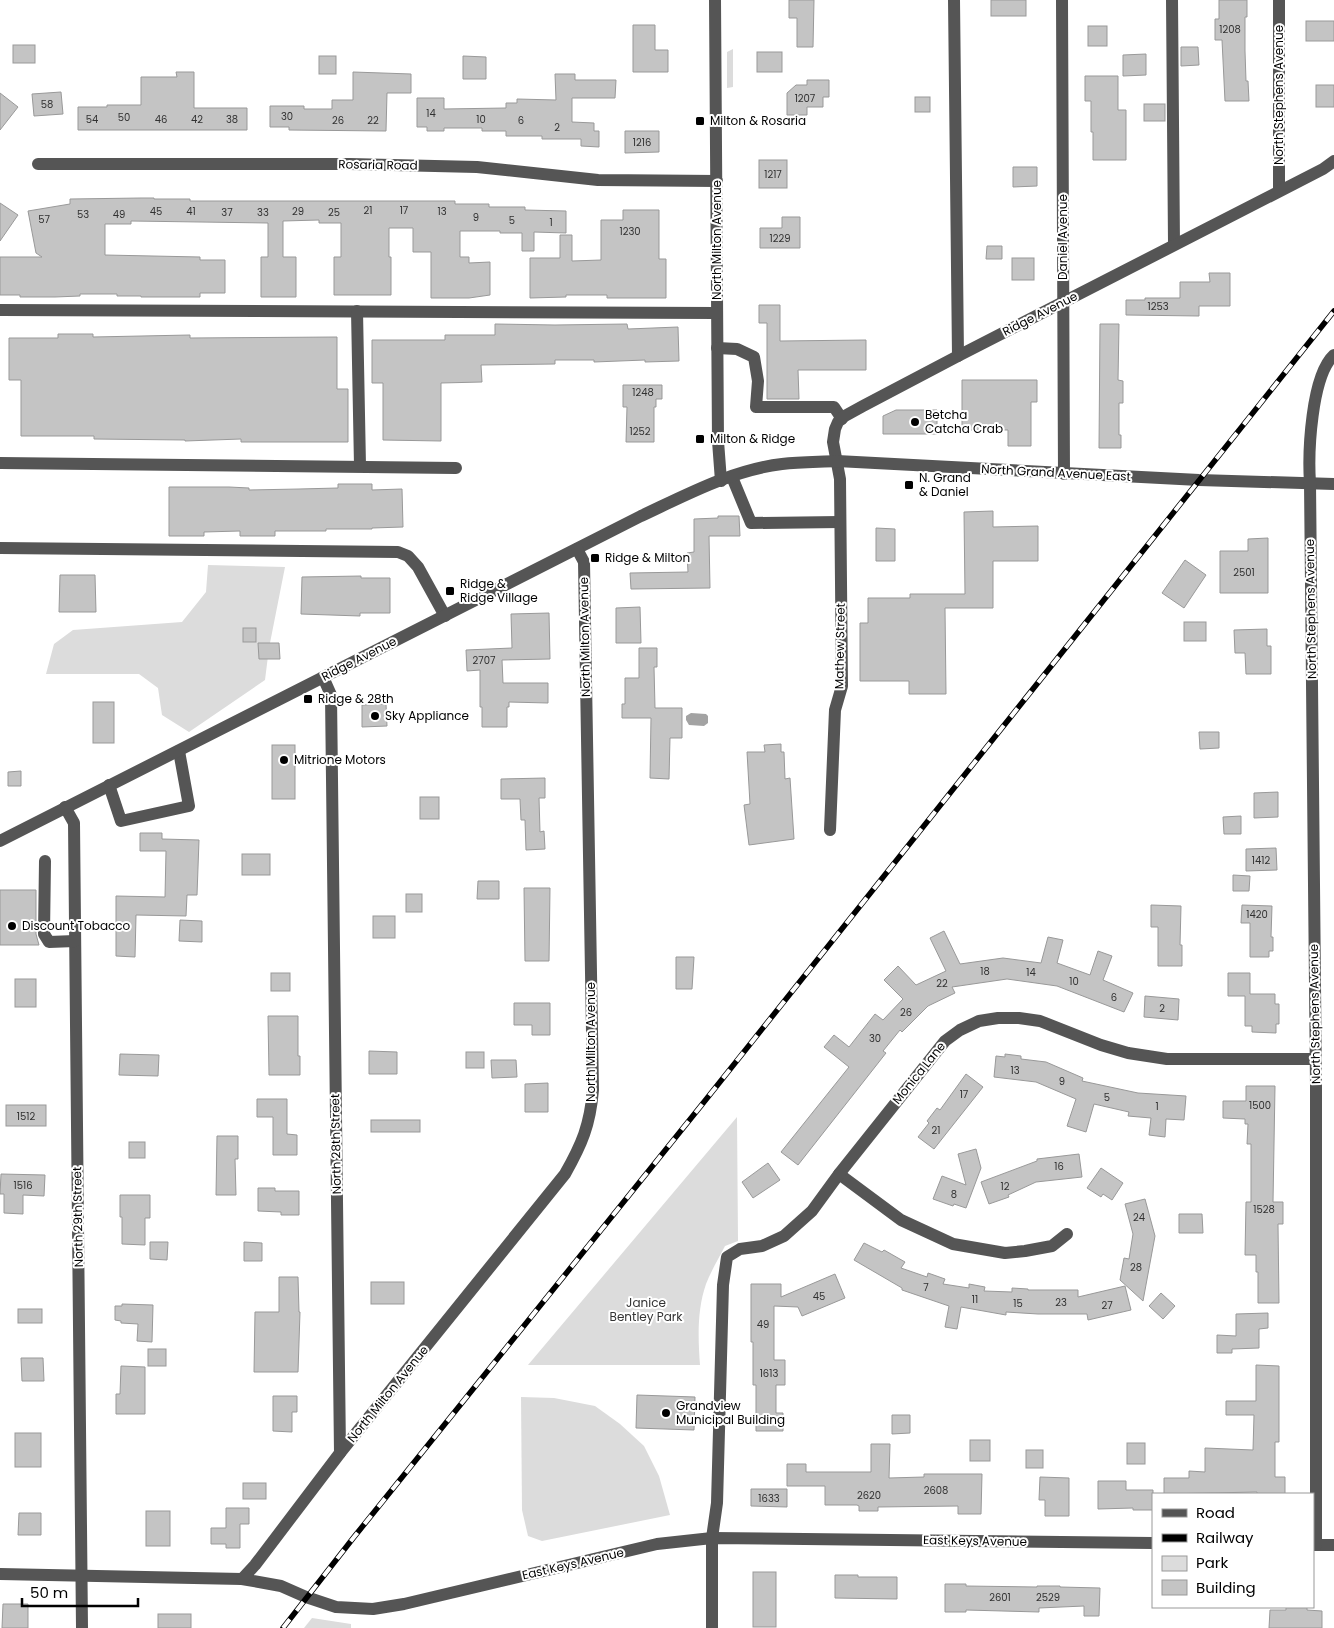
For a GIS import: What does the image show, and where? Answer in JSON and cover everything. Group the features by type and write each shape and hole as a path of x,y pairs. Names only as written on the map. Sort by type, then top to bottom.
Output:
{"street":[{"name":"North Milton Avenue","path":"715,0 718,441 727,479 751,523 840,522"},
{"path":"954,0 958,356"},
{"name":"Daniel Avenue","path":"1062,0 1064,474"},
{"path":"1172,0 1174,244"},
{"name":"North Stephens Avenue","path":"1278,0 1279,190"},
{"name":"Ridge Avenue","path":"842,419 958,356 1323,169 1334,161"},
{"name":"Rosaria Road","path":"38,164 340,164 438,166 502,169 598,180 717,181"},
{"path":"0,310 717,313"},
{"path":"357,311 360,466"},
{"path":"717,348 737,349 754,357 758,381 756,407 834,407 842,419 835,429 833,436 837,461"},
{"name":"North Stephens Avenue","path":"1314,1545 1315,1059 1309,463 1311,430 1317,392 1322,374 1334,355"},
{"name":"North Grand Avenue East","path":"727,479 762,468 783,464 837,461 1064,474 1334,484"},
{"name":"Mathew Street","path":"830,830 835,710 842,686 840,479 837,461"},
{"path":"0,463 456,468"},
{"name":"Ridge Avenue","path":"0,841 577,548 705,486 727,479"},
{"path":"0,548 398,552 408,556 418,567 445,616"},
{"name":"North Milton Avenue","path":"340,1453 565,1174 580,1145 591,1113 593,1090 584,562 577,548"},
{"name":"North 28th Street","path":"323,677 331,695 340,1453"},
{"path":"109,785 121,821 189,806 179,750"},
{"name":"North 29th Street","path":"66,807 74,823 82,1628"},
{"path":"45,860 44,934 50,942 75,941"},
{"name":"Monica Lane","path":"712,1538 717,1503 722,1285 726,1257 740,1249 762,1246 784,1236 812,1211 944,1041 960,1030 979,1021 998,1018 1019,1018 1040,1021 1101,1045 1128,1053 1167,1059 1315,1059"},
{"path":"839,1174 901,1220 952,1244 998,1252 1012,1252 1052,1246 1067,1234"},
{"path":"242,1579 261,1558 340,1453"},
{"path":"712,1538 712,1628"},
{"name":"East Keys Avenue","path":"0,1574 242,1579 281,1586 336,1608 373,1608 404,1604 657,1544 712,1538 1152,1543"},
{"path":"1314,1545 1334,1545"}],"green space":[{"path":"733,49 733,87 727,88 727,52"},
{"path":"208,565 285,567 269,648 265,680 189,732 162,715 158,688 139,674 46,674 54,644 73,630 182,622 206,592"},
{"name":"Janice Bentley Park","path":"737,1117 738,1241 725,1246 706,1284 700,1314 700,1365 528,1365"},
{"path":"521,1397 554,1398 595,1406 620,1424 644,1446 659,1476 670,1515 542,1541 528,1536 522,1510"},
{"path":"312,1618 351,1624 351,1628 304,1628"}],"shaded area":[{"path":"691,713 706,714 708,716 708,723 704,726 689,725 686,716"}],"building":[{"path":"789,0 814,0 813,47 797,47 797,18 789,18"},
{"path":"991,0 1026,0 1026,16 991,16"},
{"path":"1219,0 1247,0 1245,51 1249,101 1225,101 1222,40 1215,40 1215,19 1219,19"},
{"path":"1306,21 1334,21 1334,41 1306,41"},
{"path":"633,25 655,25 655,50 668,50 668,72 633,72"},
{"path":"1088,26 1107,26 1107,46 1088,46"},
{"path":"13,45 35,45 35,63 13,63"},
{"path":"1181,47 1198,47 1199,65 1181,66"},
{"path":"757,52 782,52 782,72 757,72"},
{"path":"1146,54 1146,75 1123,76 1123,55"},
{"path":"319,56 336,56 336,74 319,74"},
{"path":"463,56 486,57 486,79 463,79"},
{"path":"176,72 194,72 194,108 247,108 247,130 78,130 78,107 141,105 141,77 177,77"},
{"path":"353,72 411,74 411,93 387,93 386,131 289,130 289,127 270,127 270,106 304,106 304,109 332,109 332,100 353,100"},
{"path":"555,74 575,74 575,80 616,80 615,98 572,98 572,122 594,123 594,131 599,131 599,147 581,146 581,139 542,139 542,136 506,136 506,131 482,131 482,128 444,128 444,131 427,131 427,127 417,127 417,98 444,98 444,109 506,108 506,103 517,103 517,99 556,100"},
{"path":"1085,76 1118,76 1118,110 1126,110 1126,160 1093,160 1091,101 1085,101"},
{"path":"807,80 829,80 829,97 823,97 823,107 807,107 807,115 787,115 787,93 796,85 807,85"},
{"path":"1316,85 1334,85 1334,107 1316,107"},
{"path":"61,92 63,114 34,116 32,94"},
{"path":"0,93 18,107 0,130"},
{"path":"915,97 930,97 930,112 915,112"},
{"path":"1144,104 1165,104 1165,121 1144,121"},
{"path":"625,131 659,131 659,152 625,153"},
{"path":"759,160 787,160 787,188 759,188"},
{"path":"1013,167 1037,167 1037,186 1013,187"},
{"path":"70,199 190,199 190,201 455,201 455,204 489,204 489,207 525,207 525,210 566,211 566,233 534,232 534,251 522,251 522,233 460,231 460,257 469,257 469,263 490,262 490,295 469,298 431,298 431,252 413,252 413,228 389,228 391,295 334,295 334,257 341,257 341,223 319,223 319,220 283,221 283,257 296,257 296,297 261,297 261,257 268,257 268,223 131,221 131,224 105,224 105,255 200,257 200,260 225,260 225,293 200,293 200,297 141,297 117,296 117,294 80,294 80,296 55,297 0,295 0,257 42,257 36,253 28,211 70,204"},
{"path":"0,203 18,215 0,241"},
{"path":"623,210 659,210 659,259 666,259 666,298 607,298 607,295 566,295 566,297 530,298 530,258 560,258 560,235 572,235 572,261 601,260 601,220 623,220"},
{"path":"782,217 800,217 800,248 760,248 760,228 782,228"},
{"path":"987,246 1002,246 1002,259 986,259"},
{"path":"1012,258 1034,258 1034,280 1012,280"},
{"path":"1209,273 1230,273 1230,306 1199,306 1199,316 1126,315 1126,300 1180,298 1180,282 1210,282"},
{"path":"759,305 780,305 780,341 866,340 866,370 798,370 799,399 767,399 767,323 759,323"},
{"path":"495,324 627,324 628,329 678,327 679,361 594,362 594,360 555,360 555,364 481,365 482,382 441,383 441,441 383,440 383,383 372,383 372,340 445,340 445,335 495,335"},
{"path":"1100,324 1119,324 1118,380 1123,381 1123,403 1119,403 1121,448 1099,448"},
{"path":"58,334 93,334 93,337 190,335 190,338 337,337 337,389 348,389 348,442 241,442 241,439 185,441 94,439 94,436 21,436 21,380 9,380 9,338 58,338"},
{"path":"962,380 1037,380 1037,402 1031,402 1031,446 1008,446 1008,430 962,430"},
{"path":"623,385 662,385 662,399 656,399 656,407 654,407 654,442 626,442 627,407 623,407"},
{"path":"896,410 937,410 937,434 883,434 883,416"},
{"path":"338,484 372,484 372,490 402,489 403,527 326,529 326,531 275,531 275,536 240,536 240,531 204,532 204,536 169,536 169,487 229,487 249,488 249,490 338,488"},
{"path":"993,511 993,527 1038,526 1038,561 993,561 993,608 945,608 946,694 909,694 909,681 860,681 860,623 868,623 868,598 910,598 910,594 965,594 964,512"},
{"path":"718,516 739,516 740,536 709,536 710,588 631,589 630,573 688,572 687,553 694,552 694,519 718,518"},
{"path":"876,528 895,529 895,561 876,561"},
{"path":"1268,538 1268,593 1220,593 1220,551 1248,551 1248,539"},
{"path":"1185,560 1206,575 1184,608 1162,593"},
{"path":"60,575 95,575 96,612 59,612"},
{"path":"361,576 361,578 390,578 390,613 360,613 360,616 301,614 302,577"},
{"path":"640,607 641,643 616,643 616,608"},
{"path":"549,613 550,659 502,660 503,683 548,683 548,703 509,702 509,707 507,707 507,727 482,727 480,670 467,671 466,650 512,648 511,614"},
{"path":"1184,622 1206,622 1206,641 1184,641"},
{"path":"243,628 256,628 256,642 243,642"},
{"path":"1267,629 1267,646 1271,646 1271,674 1246,674 1245,653 1235,653 1234,630"},
{"path":"258,643 279,643 280,659 259,659"},
{"path":"639,648 657,648 657,667 654,667 655,708 682,708 682,738 670,738 669,779 650,778 651,718 622,718 622,704 625,704 625,678 639,678"},
{"path":"93,702 114,702 114,743 93,743"},
{"path":"386,704 387,726 362,727 362,705"},
{"path":"1199,732 1219,732 1219,748 1200,749"},
{"path":"781,744 781,752 784,752 785,779 790,778 794,839 749,845 744,805 750,804 747,752 765,752 764,745"},
{"path":"272,745 295,745 295,799 272,799"},
{"path":"21,771 21,786 8,786 8,772"},
{"path":"545,778 545,798 539,798 540,832 544,831 545,849 526,850 525,820 521,820 520,799 501,799 501,779"},
{"path":"1278,792 1278,817 1254,818 1254,793"},
{"path":"420,797 439,797 439,819 420,819"},
{"path":"1241,816 1241,834 1224,834 1223,817"},
{"path":"140,833 162,833 162,839 199,840 197,895 187,895 186,916 136,915 135,957 116,956 116,896 165,897 166,851 140,851"},
{"path":"1276,848 1277,870 1246,871 1246,849"},
{"path":"242,854 270,854 270,875 242,875"},
{"path":"1233,875 1250,876 1249,891 1233,891"},
{"path":"478,881 499,881 499,899 477,899"},
{"path":"524,888 550,888 549,961 525,961"},
{"path":"0,890 36,890 36,934 39,945 0,945"},
{"path":"406,894 422,894 422,912 406,912"},
{"path":"1151,905 1181,906 1180,945 1182,945 1182,966 1158,966 1158,927 1151,927"},
{"path":"1242,905 1272,906 1271,937 1273,937 1273,951 1269,951 1269,957 1250,957 1250,923 1241,923"},
{"path":"373,916 395,916 395,938 373,938"},
{"path":"180,920 202,921 202,942 179,941"},
{"path":"944,931 960,964 1003,958 1041,963 1048,937 1063,940 1057,963 1090,975 1098,951 1112,956 1103,980 1133,993 1124,1012 1057,986 1007,979 952,987 955,993 928,1006 902,1032 900,1030 883,1051 886,1053 798,1165 781,1152 849,1067 824,1047 834,1035 849,1047 875,1014 883,1020 903,999 884,980 898,966 916,985 946,971 930,938"},
{"path":"676,957 694,957 692,989 676,989"},
{"path":"271,973 290,973 290,991 271,991"},
{"path":"1228,973 1250,973 1250,994 1275,994 1275,1004 1279,1004 1279,1024 1276,1024 1276,1033 1252,1032 1252,1026 1245,1026 1245,996 1228,996"},
{"path":"15,979 36,979 36,1007 15,1007"},
{"path":"1145,996 1179,999 1178,1020 1144,1017"},
{"path":"514,1003 550,1003 550,1035 532,1035 532,1025 514,1025"},
{"path":"268,1016 298,1016 300,1075 269,1075"},
{"path":"369,1051 397,1052 397,1074 369,1074"},
{"path":"466,1052 484,1052 484,1068 466,1068"},
{"path":"120,1054 159,1055 158,1076 119,1075"},
{"path":"1005,1054 1021,1056 1021,1059 1046,1062 1083,1078 1082,1081 1138,1093 1186,1096 1184,1120 1166,1119 1165,1137 1149,1135 1151,1118 1128,1116 1129,1112 1094,1104 1086,1132 1067,1126 1076,1099 1036,1082 994,1077 996,1056 1005,1057"},
{"path":"491,1060 516,1060 517,1077 492,1078"},
{"path":"966,1074 983,1087 934,1149 918,1137 929,1123 927,1121 937,1108 940,1110"},
{"path":"548,1083 548,1112 525,1112 525,1084"},
{"path":"1246,1086 1275,1086 1273,1202 1283,1202 1283,1224 1278,1224 1279,1303 1258,1303 1256,1255 1245,1255 1246,1202 1251,1202 1251,1144 1247,1144 1248,1124 1245,1124 1245,1119 1223,1118 1223,1101 1246,1101"},
{"path":"257,1099 287,1099 287,1134 297,1135 297,1155 273,1155 273,1117 257,1117"},
{"path":"6,1105 46,1105 46,1126 6,1126"},
{"path":"371,1120 420,1120 420,1132 371,1132"},
{"path":"217,1136 238,1136 238,1159 235,1159 236,1195 216,1195"},
{"path":"129,1142 145,1142 145,1158 129,1158"},
{"path":"976,1149 981,1168 966,1208 933,1199 942,1176 966,1185 958,1154"},
{"path":"1079,1154 1082,1177 1036,1182 1008,1195 1009,1197 989,1204 981,1182 1037,1161 1037,1159"},
{"path":"768,1163 780,1180 753,1198 742,1182"},
{"path":"1101,1168 1123,1183 1112,1200 1103,1194 1101,1197 1087,1188"},
{"path":"1,1174 45,1175 44,1196 23,1195 23,1214 4,1213 4,1194 0,1194"},
{"path":"258,1188 275,1188 275,1191 299,1191 299,1215 281,1215 281,1212 258,1211"},
{"path":"120,1195 150,1195 150,1218 145,1218 145,1245 122,1244"},
{"path":"1145,1199 1155,1236 1143,1301 1120,1280 1124,1258 1129,1259 1133,1234 1125,1204"},
{"path":"1179,1214 1202,1214 1203,1233 1179,1233"},
{"path":"150,1242 168,1242 167,1260 150,1259"},
{"path":"244,1242 262,1243 262,1261 244,1261"},
{"path":"864,1243 882,1252 884,1250 905,1262 901,1268 927,1277 928,1273 945,1279 943,1284 969,1288 969,1284 985,1287 984,1291 1012,1292 1012,1288 1028,1290 1078,1290 1078,1297 1125,1286 1131,1310 1088,1320 1087,1314 1006,1312 1006,1315 961,1307 957,1329 945,1327 949,1306 902,1290 902,1288 854,1260"},
{"path":"835,1274 845,1298 802,1316 798,1307 774,1306 774,1360 785,1360 785,1385 776,1385 776,1413 783,1413 783,1431 756,1431 756,1385 753,1385 753,1342 751,1342 751,1284 781,1284 781,1297"},
{"path":"279,1277 298,1277 300,1312 298,1372 254,1372 255,1312 279,1312"},
{"path":"371,1282 404,1282 404,1304 371,1304"},
{"path":"1161,1293 1175,1306 1163,1319 1149,1306"},
{"path":"122,1304 153,1305 152,1342 137,1341 138,1324 121,1323 121,1321 115,1320 115,1306 122,1306"},
{"path":"18,1309 42,1309 42,1323 18,1323"},
{"path":"1268,1313 1268,1328 1259,1329 1259,1348 1232,1349 1232,1353 1217,1353 1217,1335 1236,1336 1236,1314"},
{"path":"148,1349 166,1349 166,1366 148,1366"},
{"path":"21,1358 43,1358 44,1381 22,1381"},
{"path":"1256,1365 1279,1366 1279,1442 1275,1442 1275,1477 1285,1477 1285,1493 1164,1493 1164,1478 1189,1478 1189,1471 1205,1472 1205,1448 1253,1450 1254,1415 1226,1415 1226,1401 1256,1401"},
{"path":"121,1366 145,1367 145,1414 116,1414 116,1394 120,1394"},
{"name":"Grandview Municipal Building","path":"637,1395 695,1397 694,1430 636,1428"},
{"path":"273,1396 297,1396 297,1412 292,1412 292,1432 273,1431"},
{"path":"892,1415 910,1415 910,1433 892,1434"},
{"path":"15,1433 41,1433 41,1467 15,1467"},
{"path":"970,1440 990,1440 990,1461 970,1461"},
{"path":"1127,1443 1145,1443 1145,1464 1127,1464"},
{"path":"871,1444 890,1444 889,1478 924,1477 924,1474 982,1474 981,1514 958,1514 958,1506 878,1507 878,1511 859,1511 859,1506 857,1505 825,1505 825,1486 787,1486 787,1464 806,1464 806,1472 871,1472"},
{"path":"1026,1450 1043,1450 1043,1468 1026,1468"},
{"path":"1040,1477 1069,1478 1069,1516 1045,1516 1045,1500 1039,1500"},
{"path":"1098,1481 1126,1481 1126,1490 1153,1490 1152,1510 1133,1510 1133,1508 1098,1509"},
{"path":"243,1483 266,1483 266,1499 243,1499"},
{"path":"751,1489 787,1489 787,1507 751,1506"},
{"path":"226,1508 249,1508 249,1524 240,1524 240,1548 226,1548 226,1544 211,1544 211,1528 226,1528"},
{"path":"146,1511 170,1511 170,1546 146,1546"},
{"path":"19,1513 41,1513 41,1535 18,1535"},
{"path":"753,1572 776,1572 776,1627 753,1627"},
{"path":"835,1575 897,1577 897,1599 835,1598"},
{"path":"945,1584 1100,1588 1099,1616 1084,1616 1084,1606 1039,1608 1039,1612 966,1610 966,1612 945,1612"},
{"path":"3,1604 28,1604 28,1628 2,1628"},
{"path":"1286,1608 1307,1608 1307,1610 1322,1611 1322,1628 1269,1628 1270,1610 1286,1610"},
{"path":"158,1614 191,1614 191,1628 158,1628"}],"railway":[{"path":"283,1628 1334,311"}],"place":[{"name":"Milton & Rosaria","path":"700,121"},
{"name":"Betcha Catcha Crab","path":"915,422"},
{"name":"Milton & Ridge","path":"700,439"},
{"name":"N. Grand & Daniel","path":"909,485"},
{"name":"Ridge & Milton","path":"595,558"},
{"name":"Ridge & Ridge Village","path":"450,591"},
{"name":"Ridge & 28th","path":"308,699"},
{"name":"Sky Appliance","path":"375,716"},
{"name":"Mitrione Motors","path":"284,760"},
{"name":"Discount Tobacco","path":"12,926"},
{"name":"Grandview Municipal Building","path":"666,1413"}]}
